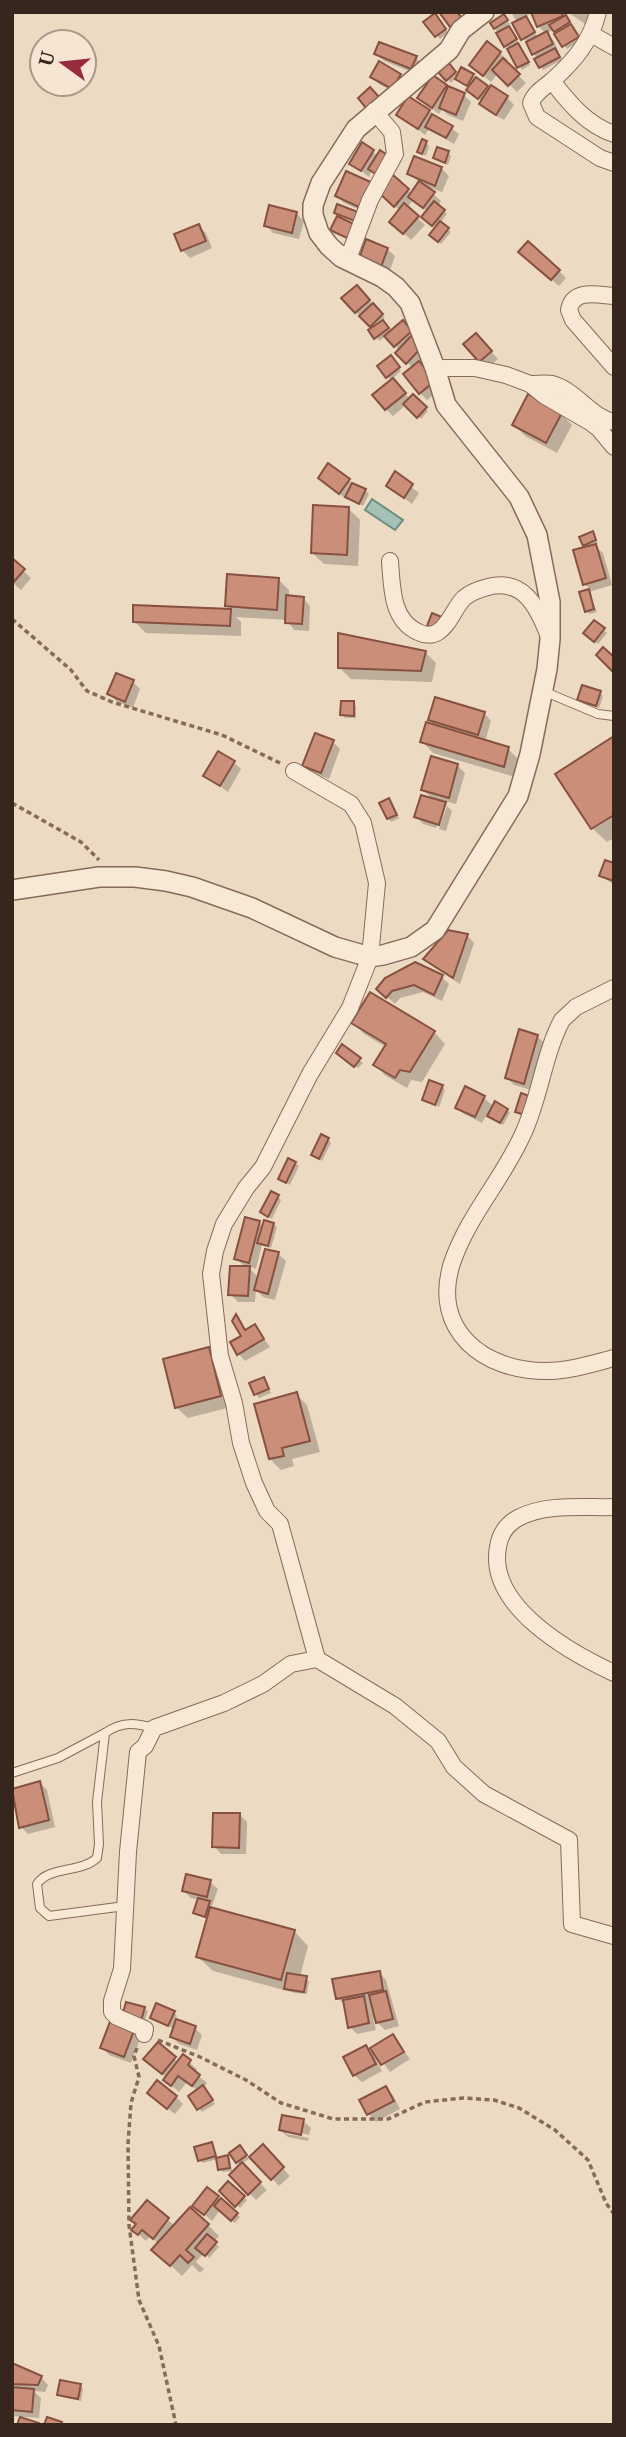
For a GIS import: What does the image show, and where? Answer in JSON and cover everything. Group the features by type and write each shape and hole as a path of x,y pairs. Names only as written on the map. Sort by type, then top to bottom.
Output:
{"street":[{"path":"12,890 99,877 135,877 192,887 252,908 335,947 370,957 411,947 435,930 519,796 543,691 550,639 550,602 537,535 519,497 446,405 410,303 382,276 341,257 319,233 313,215 313,205 321,183 346,141 374,111 449,50 461,30 484,12"},
{"path":"597,12 584,48 531,103 535,114 580,146 614,163"},
{"path":"591,34 614,47"},
{"path":"552,81 572,106 592,123 614,134"},
{"path":"341,257 351,251 370,200 395,154 392,132 374,111"},
{"path":"614,296 582,295 569,306 573,320 614,366"},
{"path":"435,368 475,368 530,384 545,396 590,422 614,447"},
{"path":"530,384 550,384 561,388 598,415 614,422"},
{"path":"390,561 392,589 400,617 420,634 432,635 439,631 467,595 495,585 510,586 525,593 539,612 550,639"},
{"path":"295,771 351,804 363,823 377,883 370,957 351,1008 304,1086 263,1167 246,1188 225,1224 215,1251 211,1275 220,1356 234,1404 241,1443 254,1483 267,1511 280,1524 317,1659"},
{"path":"614,988 576,1007 562,1020 522,1137 471,1223 453,1263 448,1287 450,1309 460,1335 482,1355 498,1364 528,1371 557,1371 614,1358"},
{"path":"614,1507 554,1509 521,1516 502,1533 496,1562 502,1584 537,1626 569,1649 614,1673"},
{"path":"144,2034 145,2029 117,2017 113,2012 112,2001 122,1969 138,1752 145,1746 154,1728 224,1703 263,1685 291,1664 317,1659 395,1706 438,1741 454,1768 484,1794 569,1840 572,1924 614,1936"}],"lane":[{"path":"543,691 598,714 614,716"},
{"path":"12,1773 58,1758 121,1724 154,1728"},
{"path":"105,1733 97,1802 97,1857 86,1865 41,1879 37,1884 37,1893 40,1908 49,1916 125,1906"}],"path":[{"path":"12,620 71,670 88,691 112,702 222,735 295,771"},
{"path":"12,803 81,842 104,865 99,877"},
{"path":"176,2425 159,2346 139,2300 129,2225 128,2144 131,2103 139,2077 134,2056 138,2041 144,2034 246,2080 281,2103 334,2119 388,2119 425,2102 463,2098 494,2099 519,2108 555,2130 588,2160 606,2203 614,2214"}],"shaded area":[{"path":"372,499 403,520 395,530 365,510"}],"building":[{"path":"439,12 457,12 462,18 450,27"},
{"path":"531,12 561,12 563,16 537,27"},
{"path":"435,13 446,29 435,37 423,22"},
{"path":"504,14 508,20 494,29 490,23"},
{"path":"566,15 570,22 554,32 549,25"},
{"path":"526,16 535,32 521,40 512,23"},
{"path":"571,24 579,37 562,47 554,34"},
{"path":"509,26 517,39 504,47 496,33"},
{"path":"547,31 553,44 532,55 526,42"},
{"path":"487,41 501,52 483,76 469,65"},
{"path":"379,42 417,56 411,69 374,54"},
{"path":"518,43 529,62 517,68 507,49"},
{"path":"555,48 560,57 539,68 534,59"},
{"path":"503,58 520,74 508,86 492,70"},
{"path":"379,61 401,74 392,89 370,77"},
{"path":"449,63 456,72 446,81 438,72"},
{"path":"461,67 474,74 467,86 455,79"},
{"path":"433,75 447,85 432,108 417,98"},
{"path":"476,77 488,86 478,99 466,90"},
{"path":"491,85 508,96 496,115 479,104"},
{"path":"448,86 465,93 456,115 439,108"},
{"path":"370,87 379,97 366,108 358,98"},
{"path":"408,96 430,110 418,129 396,115"},
{"path":"432,114 453,126 446,138 425,127"},
{"path":"422,139 427,141 422,154 417,152"},
{"path":"362,142 374,150 361,171 349,164"},
{"path":"437,147 449,151 445,163 433,158"},
{"path":"380,150 390,157 377,175 368,169"},
{"path":"414,156 442,167 435,186 407,174"},
{"path":"346,171 373,183 361,208 335,196"},
{"path":"392,174 409,189 394,207 377,191"},
{"path":"419,181 435,192 423,208 408,197"},
{"path":"434,201 445,210 432,226 421,217"},
{"path":"404,203 419,216 403,234 389,222"},
{"path":"337,204 358,212 355,221 334,213"},
{"path":"269,205 297,212 292,233 264,226"},
{"path":"337,216 356,225 349,239 330,230"},
{"path":"440,221 449,228 438,242 429,235"},
{"path":"199,224 206,241 181,251 174,234"},
{"path":"366,239 388,248 381,267 359,259"},
{"path":"528,241 560,270 551,280 518,252"},
{"path":"357,285 370,300 355,313 341,298"},
{"path":"373,303 383,314 370,327 359,316"},
{"path":"383,320 389,328 374,339 368,330"},
{"path":"403,320 412,331 394,347 384,336"},
{"path":"476,333 492,351 479,362 463,344"},
{"path":"413,334 424,345 406,364 395,353"},
{"path":"391,355 400,367 386,378 377,366"},
{"path":"419,361 435,381 419,394 403,374"},
{"path":"393,378 406,393 385,410 372,395"},
{"path":"413,394 427,407 417,418 403,404"},
{"path":"528,394 562,413 546,443 512,425"},
{"path":"328,463 350,479 339,494 318,478"},
{"path":"395,471 413,484 404,498 386,486"},
{"path":"352,483 366,489 359,504 345,497"},
{"path":"313,505 349,507 347,555 311,553"},
{"path":"593,531 596,540 583,546 579,537"},
{"path":"596,544 606,578 583,585 573,550"},
{"path":"12,558 25,569 12,584"},
{"path":"227,574 279,578 277,610 225,606"},
{"path":"589,589 594,609 585,612 579,592"},
{"path":"286,595 304,597 302,624 285,623"},
{"path":"133,605 231,609 230,626 133,622"},
{"path":"432,613 442,617 437,630 427,626"},
{"path":"594,620 605,628 594,642 583,633"},
{"path":"338,633 426,651 421,671 338,668"},
{"path":"603,647 614,657 614,673 596,655"},
{"path":"116,673 134,680 125,702 107,694"},
{"path":"582,685 601,691 596,706 577,700"},
{"path":"435,697 485,712 478,735 428,720"},
{"path":"341,701 354,701 354,716 340,715"},
{"path":"426,722 509,747 504,767 420,742"},
{"path":"315,733 334,740 321,773 302,766"},
{"path":"614,736 614,815 591,829 555,774"},
{"path":"218,751 235,761 220,786 203,776"},
{"path":"431,756 458,764 449,798 421,790"},
{"path":"421,795 446,802 439,825 414,817"},
{"path":"389,798 397,815 387,819 379,803"},
{"path":"605,860 614,863 614,881 599,876"},
{"path":"448,930 468,934 453,978 423,959"},
{"path":"415,962 443,975 434,995 414,985 392,991 386,998 376,989 385,978"},
{"path":"370,992 435,1031 410,1072 400,1070 395,1078 373,1065 386,1044 351,1023"},
{"path":"519,1029 538,1035 524,1084 505,1078"},
{"path":"342,1044 361,1058 354,1067 336,1053"},
{"path":"429,1080 443,1085 435,1105 422,1100"},
{"path":"465,1086 485,1096 475,1117 455,1108"},
{"path":"521,1093 532,1097 525,1115 515,1112"},
{"path":"495,1101 508,1109 500,1123 487,1116"},
{"path":"321,1134 329,1138 319,1159 311,1155"},
{"path":"288,1158 296,1162 286,1183 278,1179"},
{"path":"271,1191 279,1195 268,1217 260,1212"},
{"path":"245,1217 260,1221 249,1263 234,1259"},
{"path":"264,1220 274,1223 268,1246 257,1243"},
{"path":"265,1249 279,1252 268,1294 254,1290"},
{"path":"230,1266 250,1266 248,1296 228,1295"},
{"path":"236,1314 245,1330 255,1324 264,1339 237,1355 230,1342 241,1336 232,1321"},
{"path":"209,1347 221,1396 175,1408 163,1359"},
{"path":"264,1377 269,1389 254,1395 249,1383"},
{"path":"297,1392 310,1441 282,1448 284,1456 269,1459 254,1404"},
{"path":"40,1781 49,1820 19,1828 12,1789"},
{"path":"213,1813 240,1813 239,1848 212,1847"},
{"path":"186,1874 211,1880 207,1897 182,1891"},
{"path":"198,1898 210,1901 205,1917 193,1913"},
{"path":"210,1907 295,1930 281,1980 196,1957"},
{"path":"380,1971 383,1990 336,1999 332,1979"},
{"path":"287,1973 307,1976 304,1992 284,1989"},
{"path":"386,1991 393,2019 376,2023 369,1995"},
{"path":"364,1996 369,2023 348,2028 343,2000"},
{"path":"126,2002 145,2007 141,2021 122,2016"},
{"path":"156,2003 175,2011 168,2026 150,2018"},
{"path":"111,2019 135,2028 124,2057 100,2048"},
{"path":"176,2019 196,2026 190,2044 170,2037"},
{"path":"393,2034 404,2052 381,2065 370,2048"},
{"path":"158,2042 176,2057 162,2074 143,2059"},
{"path":"366,2045 376,2064 353,2076 343,2057"},
{"path":"183,2054 191,2060 188,2065 200,2075 192,2086 178,2076 171,2086 163,2080"},
{"path":"157,2080 177,2096 167,2109 147,2093"},
{"path":"203,2085 213,2100 197,2110 188,2096"},
{"path":"386,2086 394,2101 367,2115 359,2100"},
{"path":"282,2115 304,2119 301,2135 279,2130"},
{"path":"212,2142 216,2156 198,2161 194,2147"},
{"path":"263,2144 284,2167 271,2180 249,2157"},
{"path":"240,2145 247,2155 236,2163 229,2153"},
{"path":"228,2155 230,2168 218,2170 216,2158"},
{"path":"242,2162 261,2182 248,2195 229,2175"},
{"path":"228,2181 245,2196 235,2207 219,2191"},
{"path":"207,2187 219,2196 204,2215 192,2206"},
{"path":"221,2198 238,2213 231,2221 214,2206"},
{"path":"147,2200 169,2218 153,2239 142,2230 138,2235 131,2230 136,2224 130,2220"},
{"path":"190,2207 209,2224 186,2250 194,2257 188,2263 180,2255 170,2266 151,2250"},
{"path":"207,2234 217,2242 205,2256 195,2248"},
{"path":"12,2363 42,2376 38,2385 12,2384"},
{"path":"60,2380 81,2384 78,2399 57,2395"},
{"path":"12,2387 34,2389 32,2412 12,2410"},
{"path":"20,2417 39,2423 17,2425"},
{"path":"47,2417 62,2422 61,2425 44,2425"}]}
